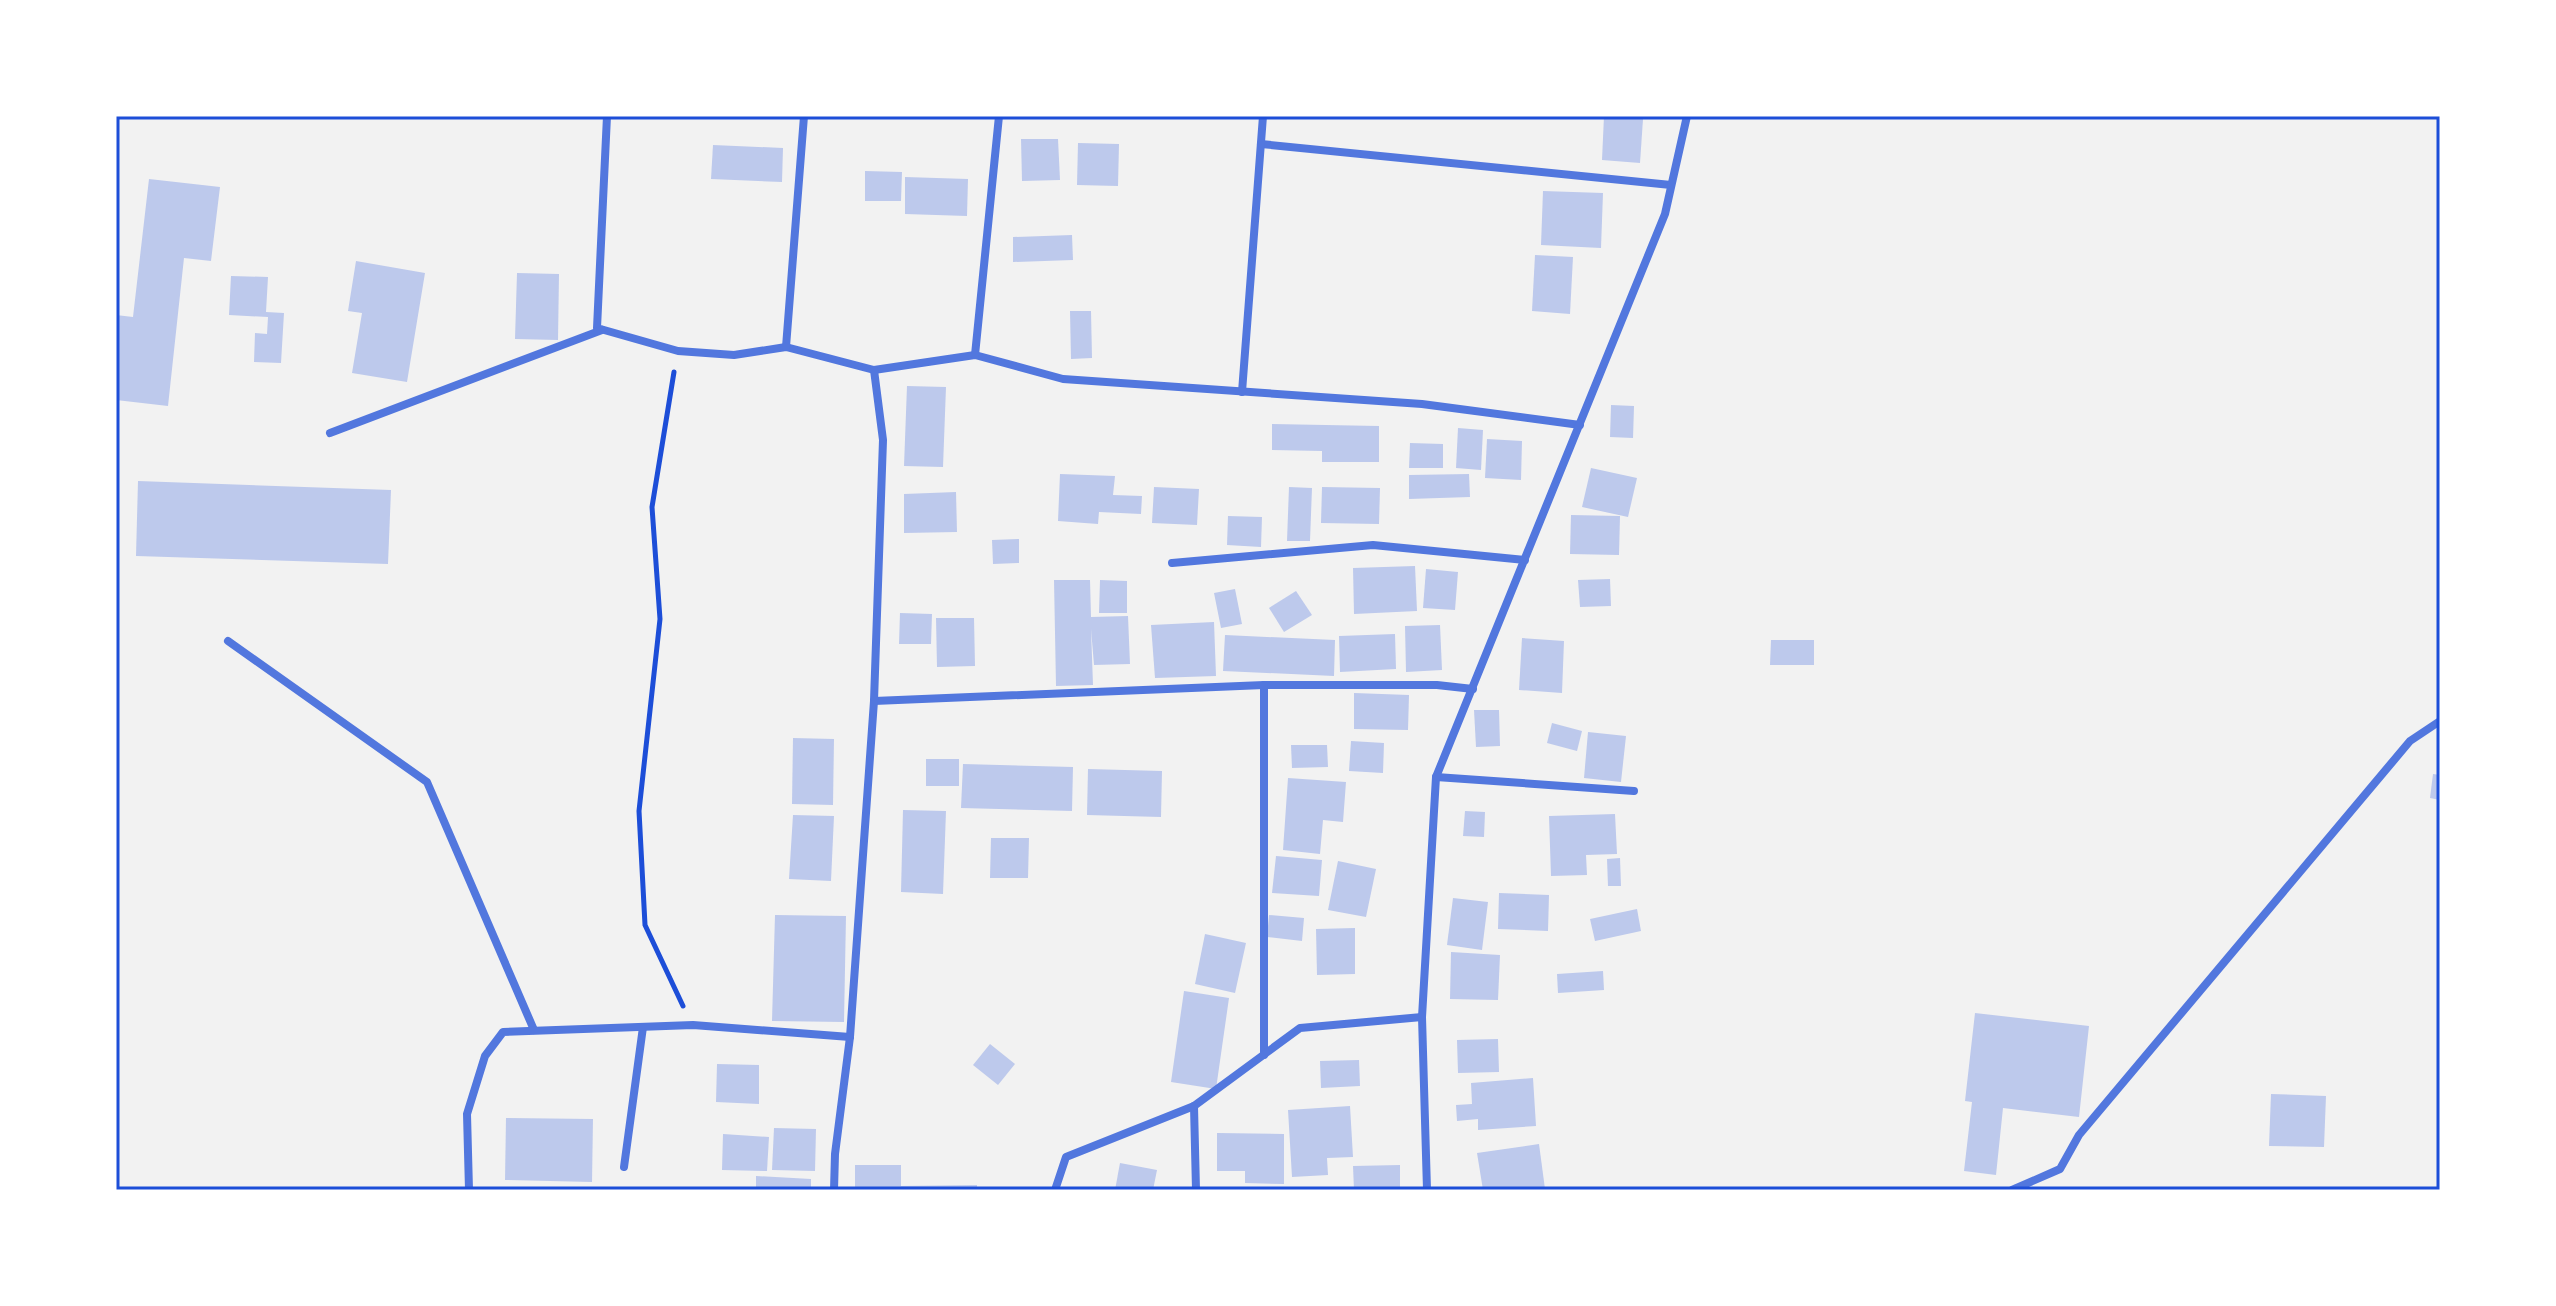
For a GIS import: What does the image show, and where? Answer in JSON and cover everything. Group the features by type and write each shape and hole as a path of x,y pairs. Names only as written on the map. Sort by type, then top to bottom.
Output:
{"street":[{"path":"607,116 597,328 603,330 678,351 734,355 786,347 874,370 975,355 1063,379 1422,404 1580,425"},
{"path":"786,347 804,116"},
{"path":"975,355 999,116"},
{"path":"1242,392 1263,116"},
{"path":"1427,1190 1422,1017 1436,777 1665,214 1687,116"},
{"path":"1261,144 1671,185"},
{"path":"330,433 603,330"},
{"path":"834,1190 835,1154 850,1037 874,701 883,440 874,370"},
{"path":"1172,563 1373,545 1525,560"},
{"path":"228,641 427,782 534,1030"},
{"path":"874,701 1264,685 1437,685 1473,689"},
{"path":"1264,685 1264,1055"},
{"path":"2012,1190 2060,1169 2079,1135 2410,741 2440,721"},
{"path":"1436,777 1634,791"},
{"path":"1055,1190 1066,1157 1194,1106 1300,1028 1422,1017"},
{"path":"469,1190 467,1114 485,1056 503,1032 693,1025 850,1037"},
{"path":"624,1167 643,1027"},
{"path":"1194,1106 1196,1190"}],"path":[{"path":"678,351 652,507 660,619 639,811 645,925 693,1025"}],"building":[{"path":"1604,116 1643,119 1640,163 1602,160"},
{"path":"1021,139 1058,139 1060,180 1022,181"},
{"path":"1078,143 1119,144 1118,186 1077,185"},
{"path":"713,145 783,148 782,182 711,179"},
{"path":"865,171 902,172 901,201 865,201"},
{"path":"905,177 968,179 967,216 905,214"},
{"path":"149,179 220,187 211,261 184,258 168,406 116,400 116,315 133,317"},
{"path":"1543,191 1603,193 1601,248 1541,245"},
{"path":"1072,235 1073,260 1013,262 1013,237"},
{"path":"1535,255 1573,257 1570,314 1532,311"},
{"path":"356,261 425,273 407,382 352,373 362,313 348,311"},
{"path":"517,273 559,274 558,340 515,339"},
{"path":"231,276 268,277 266,312 284,313 281,363 254,362 255,333 267,334 268,317 229,315"},
{"path":"1070,311 1091,311 1092,358 1071,359"},
{"path":"907,386 946,387 943,467 904,466"},
{"path":"1611,405 1634,406 1633,438 1610,437"},
{"path":"1272,424 1379,426 1379,462 1322,462 1322,451 1272,450"},
{"path":"1458,428 1483,430 1481,470 1456,468"},
{"path":"1487,439 1522,441 1521,480 1485,478"},
{"path":"1410,443 1443,444 1443,468 1409,468"},
{"path":"1591,468 1637,478 1628,517 1582,507"},
{"path":"1060,474 1115,476 1113,495 1142,496 1141,514 1099,512 1098,524 1058,521"},
{"path":"1469,474 1470,497 1409,499 1409,475"},
{"path":"138,481 391,490 388,564 136,556"},
{"path":"1154,487 1199,489 1197,525 1152,523"},
{"path":"1289,487 1312,488 1310,541 1287,541"},
{"path":"1322,487 1380,488 1379,524 1321,523"},
{"path":"956,492 957,532 904,533 904,494"},
{"path":"1571,515 1620,516 1619,555 1570,554"},
{"path":"1228,516 1262,517 1261,547 1227,545"},
{"path":"1019,539 1019,563 993,564 992,540"},
{"path":"1415,566 1417,611 1354,614 1353,568"},
{"path":"1426,569 1458,572 1455,610 1423,608"},
{"path":"1610,579 1611,606 1580,607 1578,580"},
{"path":"1054,580 1090,580 1091,617 1128,616 1130,664 1094,665 1091,629 1093,685 1056,686"},
{"path":"1100,580 1127,581 1127,613 1099,613"},
{"path":"1235,589 1242,624 1221,628 1214,593"},
{"path":"1296,591 1312,615 1284,632 1269,608"},
{"path":"900,613 932,614 931,644 899,644"},
{"path":"936,618 974,618 975,666 937,667"},
{"path":"1214,622 1216,676 1155,678 1151,625"},
{"path":"1440,625 1442,670 1406,672 1405,626"},
{"path":"1395,634 1396,669 1340,672 1339,636"},
{"path":"1225,635 1335,640 1334,676 1223,671"},
{"path":"1522,638 1564,641 1562,693 1519,690"},
{"path":"1771,640 1814,640 1814,665 1770,665"},
{"path":"1354,693 1409,695 1408,730 1354,729"},
{"path":"1474,710 1499,710 1500,746 1476,747"},
{"path":"1552,723 1582,731 1577,751 1547,743"},
{"path":"1588,732 1626,736 1621,782 1584,778"},
{"path":"793,738 834,739 833,805 792,804"},
{"path":"1351,741 1384,743 1383,773 1349,771"},
{"path":"1291,745 1327,745 1328,767 1292,768"},
{"path":"926,759 959,759 959,786 926,786"},
{"path":"963,764 1073,767 1072,811 961,808"},
{"path":"1088,769 1162,771 1161,817 1087,815"},
{"path":"2433,774 2440,775 2440,800 2430,798"},
{"path":"1288,778 1346,782 1343,822 1323,820 1320,854 1283,850"},
{"path":"903,810 946,811 943,894 901,892"},
{"path":"1465,811 1485,812 1484,837 1463,836"},
{"path":"1615,814 1617,854 1586,855 1587,875 1551,876 1549,816"},
{"path":"793,815 834,816 831,881 789,879"},
{"path":"991,838 1029,838 1028,878 990,878"},
{"path":"1276,856 1322,860 1319,896 1272,893"},
{"path":"1620,858 1621,886 1608,886 1607,859"},
{"path":"1338,861 1376,869 1366,917 1328,910"},
{"path":"1499,893 1549,895 1548,931 1498,929"},
{"path":"1453,898 1488,902 1482,950 1447,945"},
{"path":"1637,909 1641,931 1595,941 1590,919"},
{"path":"775,915 846,916 844,1022 772,1021"},
{"path":"1269,915 1304,918 1302,941 1267,937"},
{"path":"1355,928 1355,974 1317,975 1316,929"},
{"path":"1205,934 1246,943 1235,993 1195,984"},
{"path":"1451,952 1500,955 1498,1000 1450,999"},
{"path":"1603,971 1604,990 1558,993 1557,974"},
{"path":"1184,991 1229,998 1216,1089 1171,1082"},
{"path":"1975,1013 2089,1026 2079,1117 2003,1108 1996,1175 1964,1171 1972,1102 1965,1101"},
{"path":"1498,1039 1499,1072 1458,1073 1457,1040"},
{"path":"990,1044 1015,1064 998,1085 973,1065"},
{"path":"1359,1060 1360,1086 1321,1088 1320,1061"},
{"path":"717,1064 759,1065 759,1104 716,1102"},
{"path":"1533,1078 1536,1126 1478,1130 1478,1119 1457,1121 1456,1105 1472,1104 1471,1083"},
{"path":"2271,1094 2326,1096 2324,1147 2269,1146"},
{"path":"1350,1106 1353,1157 1327,1158 1328,1175 1292,1177 1288,1110"},
{"path":"506,1118 593,1119 592,1182 505,1180"},
{"path":"774,1128 816,1129 815,1171 772,1170"},
{"path":"1217,1133 1284,1134 1284,1184 1245,1183 1245,1171 1217,1171"},
{"path":"723,1134 769,1137 767,1171 722,1170"},
{"path":"1539,1144 1545,1189 1483,1190 1477,1153"},
{"path":"1120,1163 1157,1170 1153,1190 1115,1190"},
{"path":"855,1165 901,1165 901,1186 977,1185 977,1190 855,1190"},
{"path":"1400,1165 1400,1189 1354,1190 1353,1166"},
{"path":"756,1176 811,1179 811,1190 756,1190"}]}
